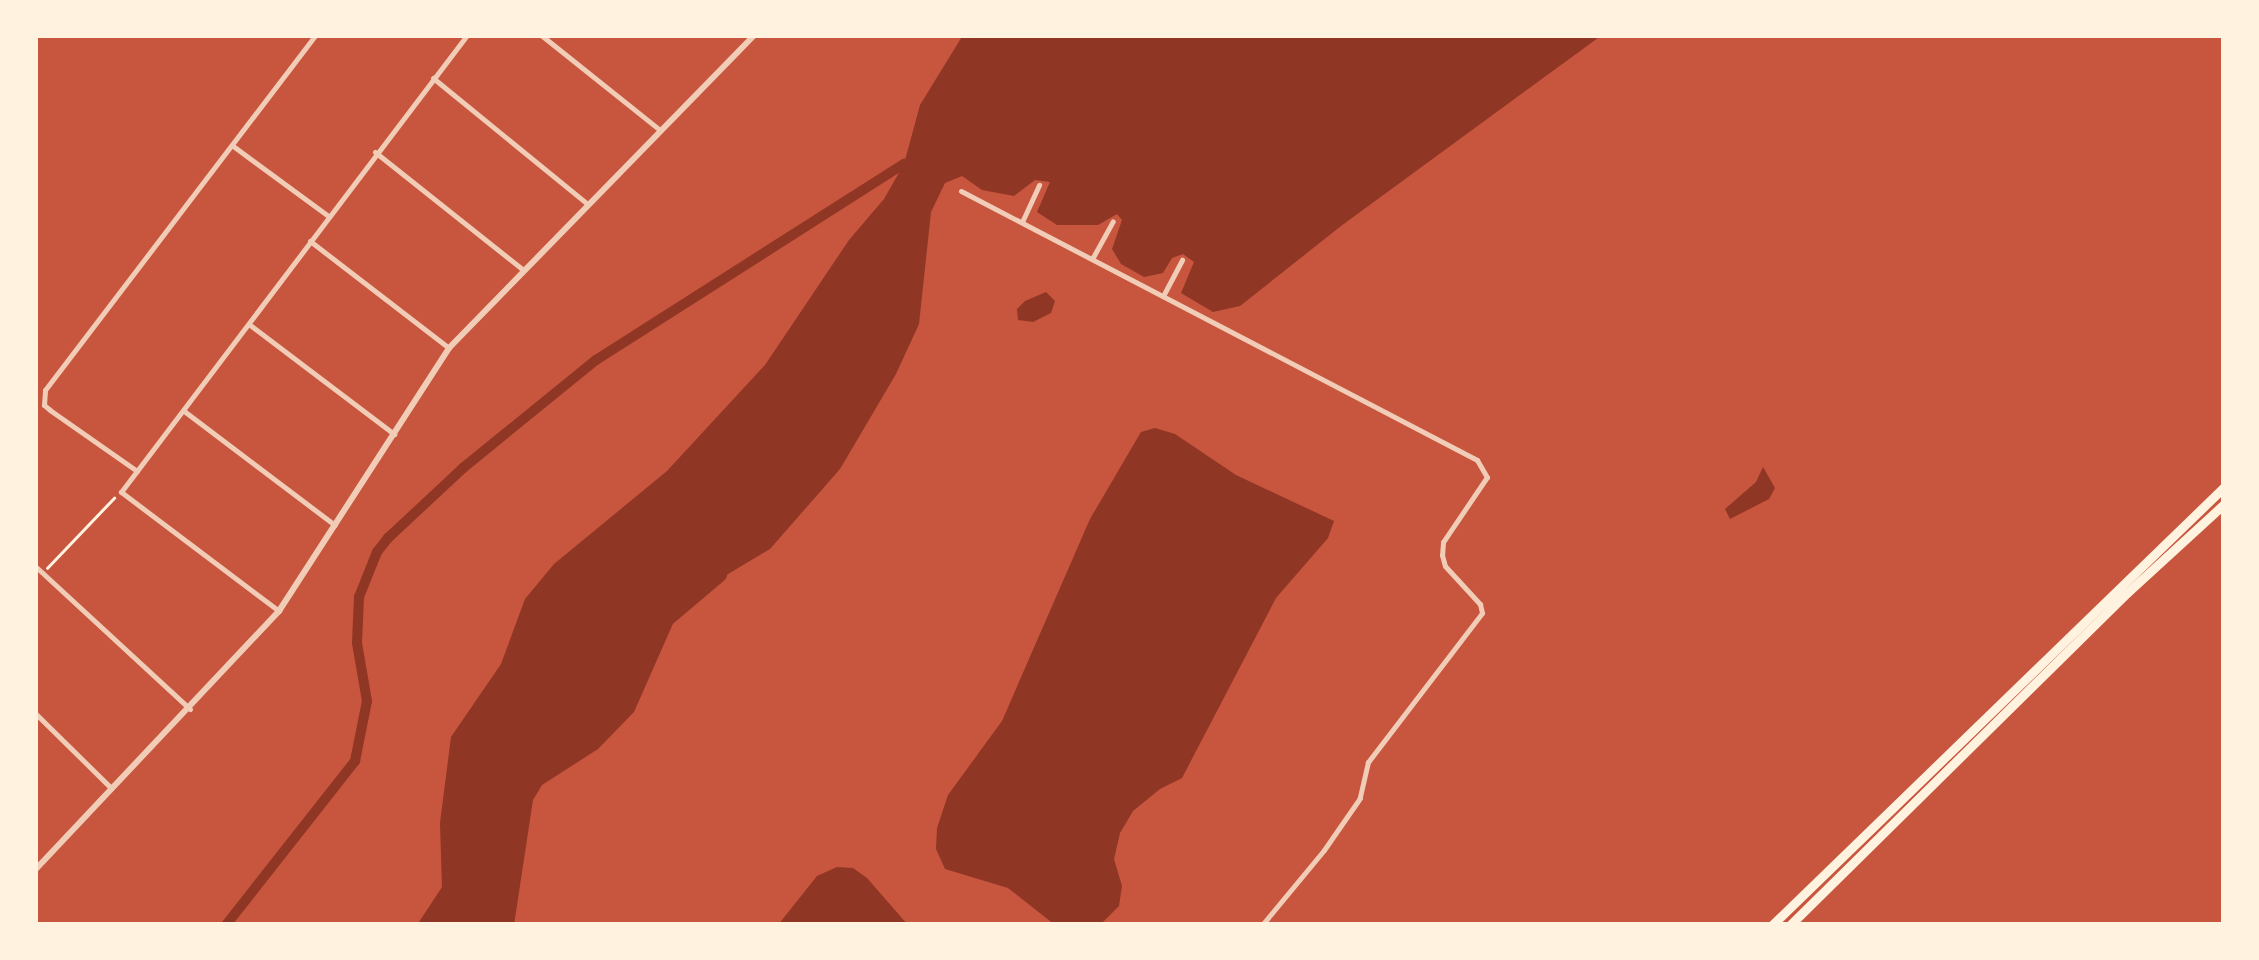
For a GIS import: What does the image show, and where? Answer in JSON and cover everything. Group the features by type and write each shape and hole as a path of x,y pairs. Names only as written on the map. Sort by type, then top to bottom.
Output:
{"main road":[{"path":"1772,925 2224,487"},
{"path":"1790,925 2128,592 2224,504"}],"street":[{"path":"137,471 50,410 43,398 315,35"},
{"path":"541,35 661,131"},
{"path":"37,864 114,790 279,611 449,348 586,203 752,38 742,35"},
{"path":"279,611 121,492 250,325 327,215 462,37"},
{"path":"433,78 586,203"},
{"path":"232,145 327,215"},
{"path":"375,152 522,269"},
{"path":"1022,222 1040,185"},
{"path":"961,191 1477,460 1487,477 1443,542 1442,555 1445,566 1480,604 1482,613 1368,762 1360,798 1324,850 1262,925"},
{"path":"1092,259 1113,221"},
{"path":"310,242 449,348"},
{"path":"1163,296 1182,260"},
{"path":"250,325 394,434"},
{"path":"184,411 335,525"},
{"path":"35,566 190,710"},
{"path":"35,580 42,573"},
{"path":"35,713 114,790"}],"path":[{"path":"42,573 121,492"}],"shaded area":[{"path":"963,35 1602,35 1341,226 1240,306 1213,312 1181,293 1194,262 1183,254 1172,258 1163,273 1144,277 1121,264 1112,249 1122,220 1117,214 1098,225 1057,225 1037,212 1050,182 1035,180 1014,196 982,190 962,176 945,183 931,212 919,324 896,374 840,469 770,549 683,601 634,712 598,749 542,785 533,800 514,925 417,925 442,887 440,823 451,737 501,664 525,599 554,564 667,471 765,365 849,240 884,199 904,164 920,105"},
{"path":"1046,292 1055,301 1051,313 1033,322 1018,320 1017,309 1025,301"},
{"path":"1155,428 1175,434 1236,475 1334,521 1328,538 1276,598 1182,778 1160,789 1133,811 1120,833 1114,859 1122,886 1119,906 1100,925 1055,925 1008,888 945,869 936,849 937,828 948,795 1002,721 1090,519 1141,432"},
{"path":"1763,467 1775,488 1769,499 1730,519 1725,509 1756,482"},
{"path":"837,867 853,868 867,878 908,925 778,925 817,876"}],"waterway":[{"path":"226,925 355,761 367,701 357,643 359,597 377,552 388,538 463,468 596,360 904,164 918,161"},
{"path":"661,622 718,574"}]}
